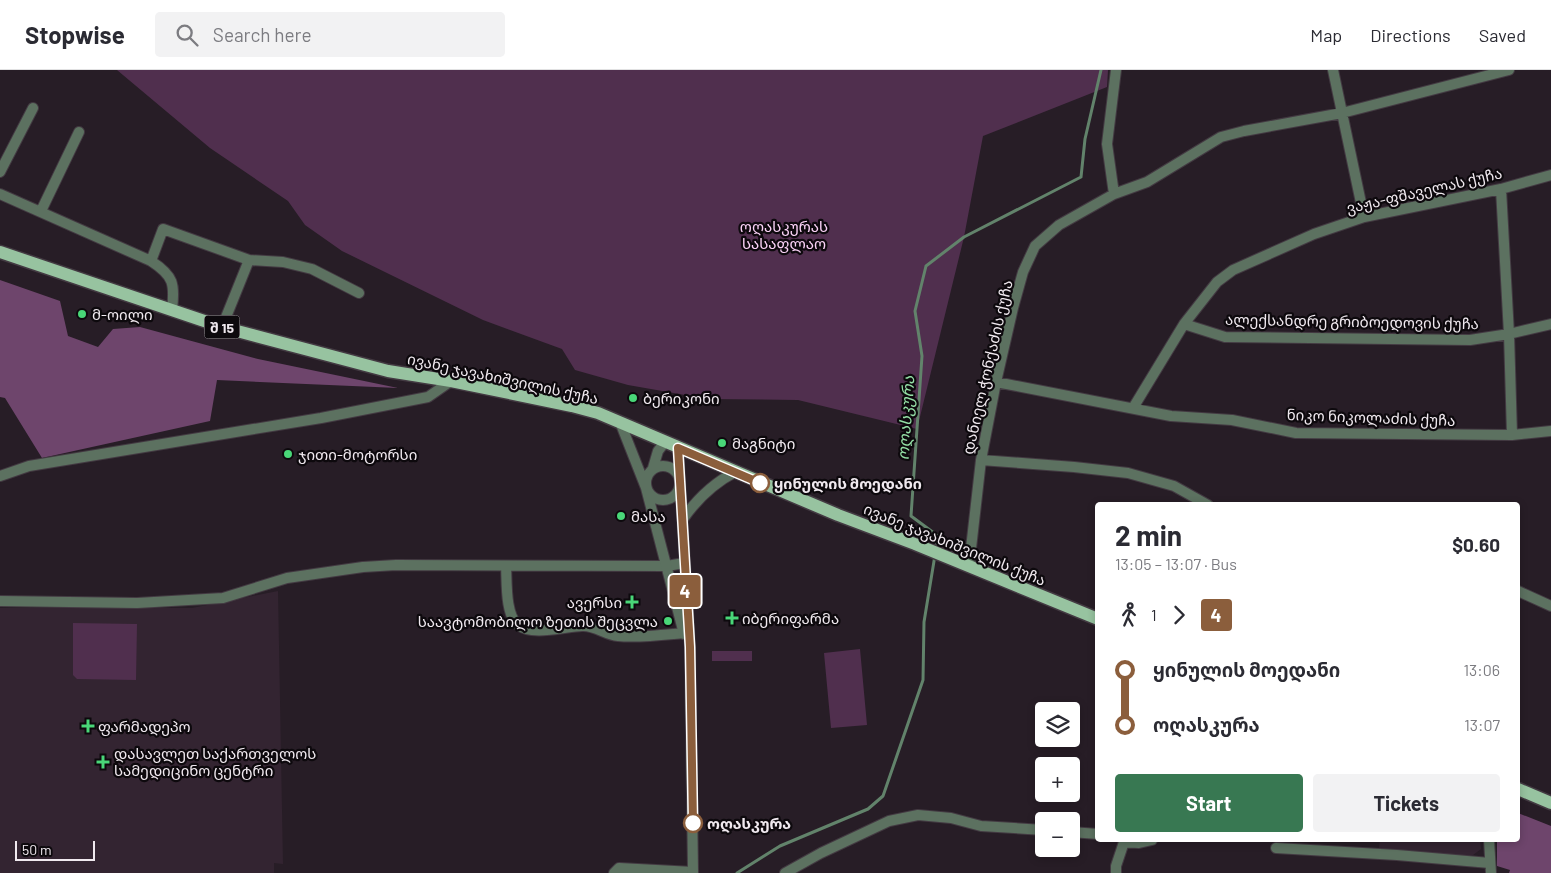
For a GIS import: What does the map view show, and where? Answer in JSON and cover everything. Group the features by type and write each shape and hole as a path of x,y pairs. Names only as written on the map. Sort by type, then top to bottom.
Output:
{"main road":[{"name":"ივანე ჯავახიშვილის ქუჩა","path":"0,252 222,327 388,371 451,381 572,406 620,422 838,515 915,544 1095,618"},
{"path":"1520,791 1551,803"}],"street":[{"path":"1114,194 1108,144 1116,70"},
{"path":"1333,70 1364,217"},
{"name":"დანიელ ჭონქაძის ქუჩა","path":"969,566 981,460 996,382 1012,308 1035,246 1059,225 1114,194 1147,182 1221,137 1342,113 1509,70"},
{"path":"0,172 33,108"},
{"path":"41,211 78,132"},
{"name":"ვაჟა-ფშაველას ქუჩა","path":"1132,408 1184,324 1218,282 1233,270 1314,234 1364,217 1501,189 1551,176"},
{"path":"1501,189 1509,334 1512,435"},
{"path":"0,194 151,261 171,279 174,290 172,310"},
{"path":"151,261 163,229 249,260 282,262 312,269 358,293"},
{"path":"222,327 249,260"},
{"name":"ალექსანდრე გრიბოედოვის ქუჩა","path":"1184,324 1225,338 1470,340 1509,334 1551,324"},
{"path":"0,476 29,466 321,418 428,397 451,381"},
{"path":"996,382 1132,408"},
{"name":"ნიკო ნიკოლაძის ქუჩა","path":"1132,408 1171,416 1232,420 1296,433 1512,435 1551,432"},
{"path":"620,422 646,488 684,633 690,647"},
{"path":"653,468 663,465 677,473 680,484 676,494 662,500 652,497 646,488 646,477 653,468 658,451 665,442"},
{"path":"614,873 619,868 693,872 690,647 678,448"},
{"path":"981,460 1074,466 1128,473 1174,486 1203,502"},
{"path":"683,519 695,502 707,490 719,480 735,472"},
{"path":"0,601 137,603 223,598 287,578 363,567 396,565 667,566 684,563"},
{"path":"506,566 508,606 516,624 526,630 583,626 595,627 607,634 618,636 684,633"},
{"path":"1520,592 1551,606"},
{"path":"785,873 821,853 889,821 918,815 951,818 981,826 1035,829"},
{"path":"1080,833 1095,834"},
{"path":"1116,873 1121,842"},
{"path":"1130,842 1143,842"},
{"path":"1276,848 1396,855 1490,868 1489,842"}],"shaded area":[{"path":"0,280 60,301 68,336 98,347 113,329 140,327 258,359 398,388 217,380 210,421 42,458 5,398 0,397"},
{"path":"278,591 283,864 274,863 274,873 0,873 0,608 192,608"},
{"path":"1520,814 1551,826 1551,873 1509,873 1510,870 1497,866 1497,842 1520,842"},
{"path":"1380,842 1480,842 1481,849 1473,855 1435,859 1379,849"}],"green space":[{"name":"ოღასკურას სასაფლაო","path":"117,70 1108,70 1107,87 983,136 964,237 917,429 798,400 708,399 628,385 575,370 562,349 483,320 342,251 305,225 288,201 210,148"},
{"path":"73,623 137,624 136,680 77,679 73,675"},
{"path":"860,649 867,725 831,728 824,653"},
{"path":"712,651 752,651 752,661 712,661"}],"waterway":[{"name":"ოღასკურა","path":"936,549 938,536 911,516 922,356 915,311 926,266 964,237 1081,177 1085,139 1101,70"},
{"name":"ოღასკურა","path":"737,873 780,846 868,809 883,796 923,680 924,622 935,555"}],"bus line":[{"name":"4","path":"693,823 690,647 685,590 678,448 760,483"}],"place":[{"name":"მ-ოილი","path":"82,314"},
{"name":"ბერიკონი","path":"633,398"},
{"name":"მაგნიტი","path":"722,443"},
{"name":"ჯითი-მოტორსი","path":"288,454"},
{"name":"ყინულის მოედანი","path":"760,483"},
{"name":"მასა","path":"621,516"},
{"name":"ავერსი","path":"632,602"},
{"name":"იბერიფარმა","path":"732,618"},
{"name":"საავტომობილო ზეთის შეცვლა","path":"668,621"},
{"name":"ფარმადეპო","path":"88,726"},
{"name":"დასავლეთ საქართველოს სამედიცინო ცენტრი","path":"103,762"},
{"name":"ოღასკურა","path":"693,823"}]}
